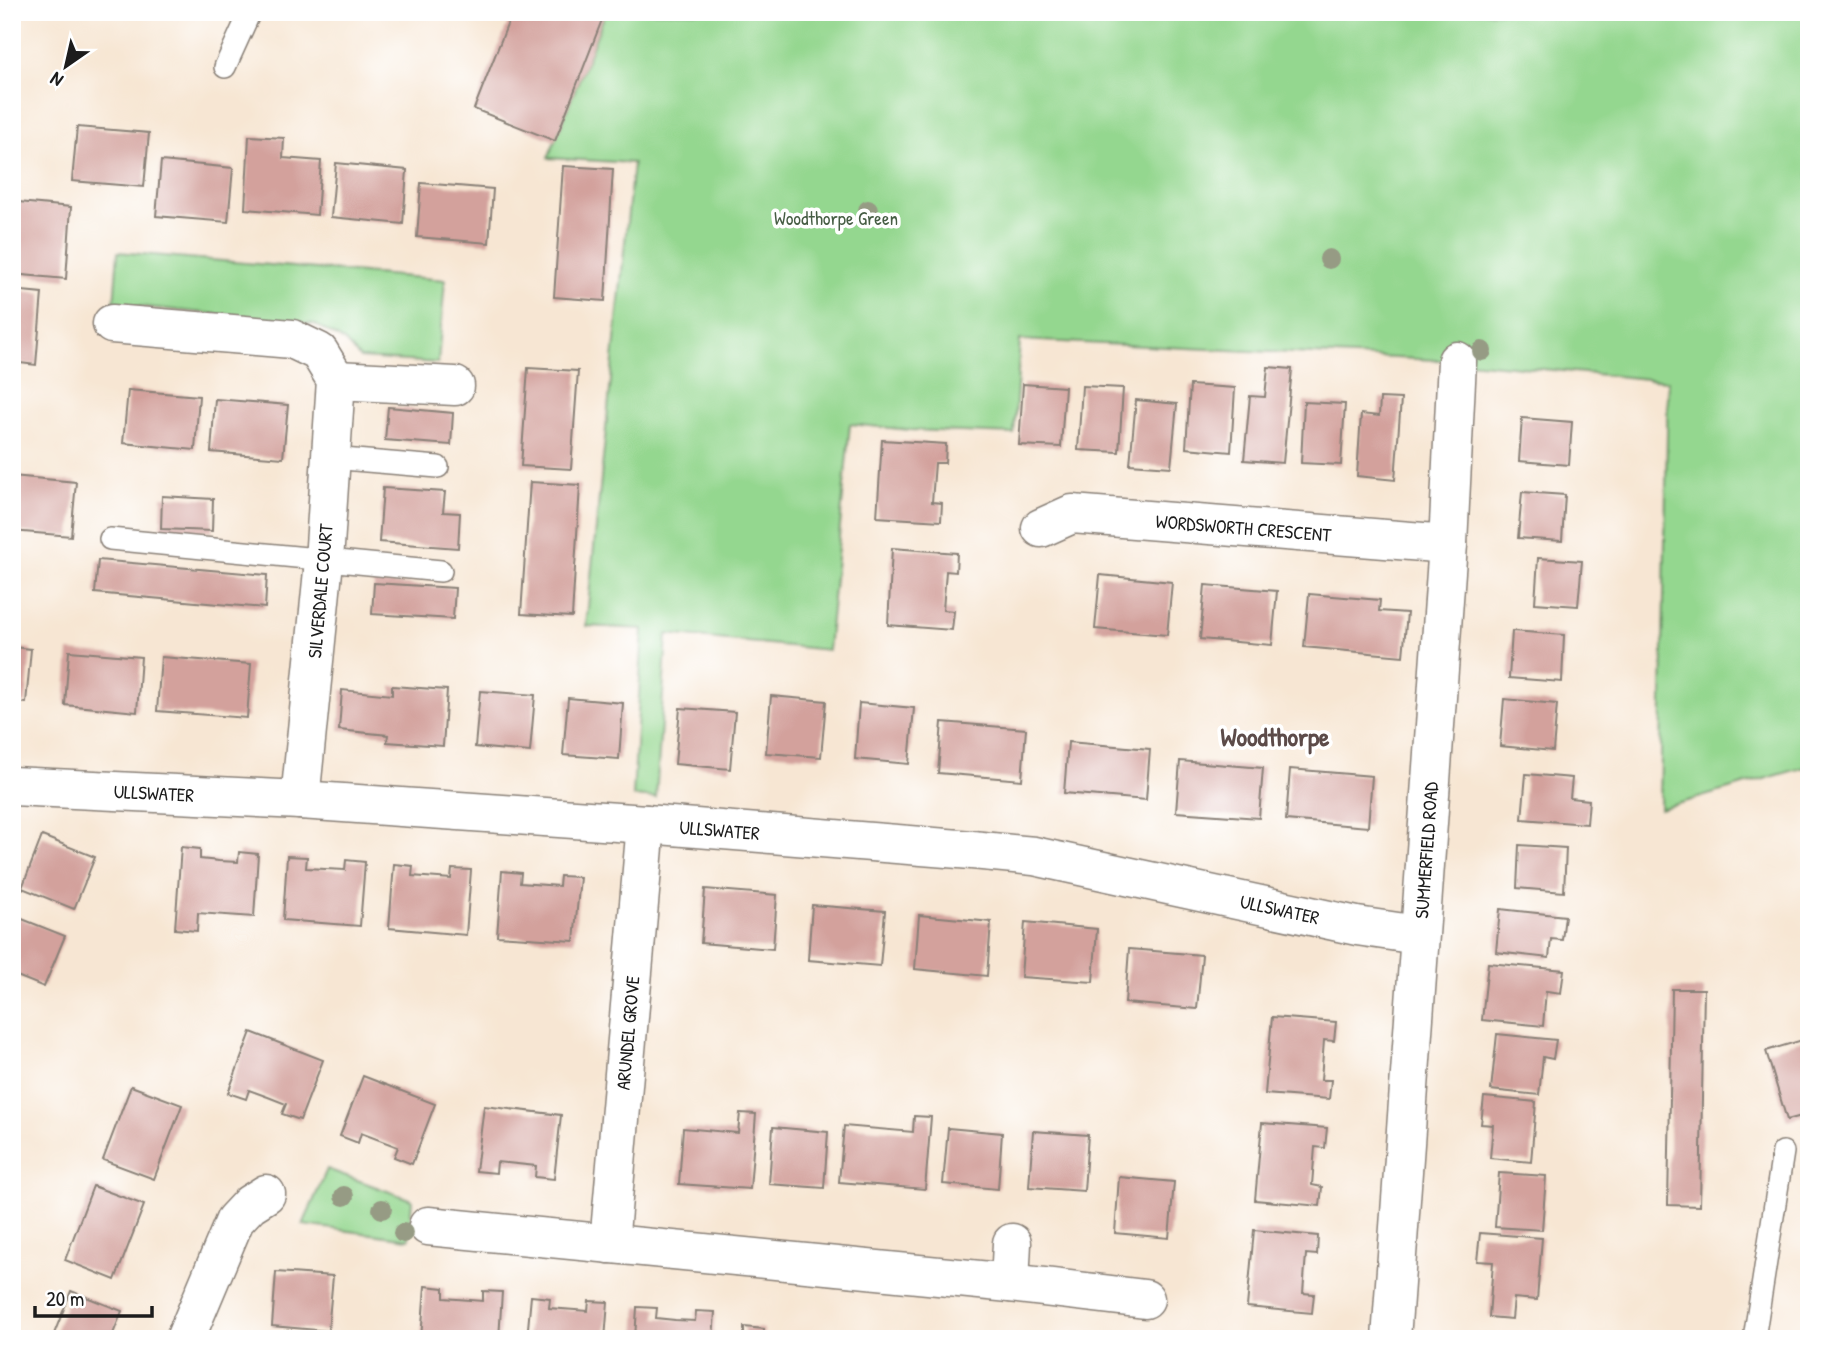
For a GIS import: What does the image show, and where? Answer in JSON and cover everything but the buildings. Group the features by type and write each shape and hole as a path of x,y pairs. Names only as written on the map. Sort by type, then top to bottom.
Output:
{"street":[{"path":"112,324 292,339 318,352 337,380 455,386"},
{"name":"SUMMERFIELD ROAD","path":"1391,1338 1448,544 1457,361"},
{"name":"SILVERDALE COURT","path":"300,800 324,561 337,380"},
{"name":"WORDSWORTH CRESCENT","path":"1041,528 1072,514 1448,544"},
{"name":"ULLSWATER","path":"12,786 300,800 646,824 1034,856 1357,926 1418,935"},
{"name":"ARUNDEL GROVE","path":"609,1244 646,824"},
{"path":"185,1339 235,1220 250,1204 266,1194"},
{"path":"428,1226 1144,1298"},
{"path":"1010,1283 1012,1243"}],"lane":[{"path":"225,67 250,12"},
{"path":"331,458 438,467"},
{"path":"110,539 441,571"},
{"path":"1754,1339 1783,1152"},
{"path":"1391,1338 1402,1339"}],"green space":[{"name":"Woodthorpe Green","path":"606,12 1043,12 1054,18 1229,12 1809,12 1809,766 1660,809 1668,381 1457,361 1020,340 1014,434 910,430 850,424 828,650 667,634 656,798 633,796 643,629 586,626 633,163 548,158"},
{"path":"118,252 445,280 438,363 360,358 344,341 314,324 114,304"},
{"path":"327,1169 412,1200 409,1239 303,1225"}],"district":[{"name":"Woodthorpe","path":"1275,736"}]}
